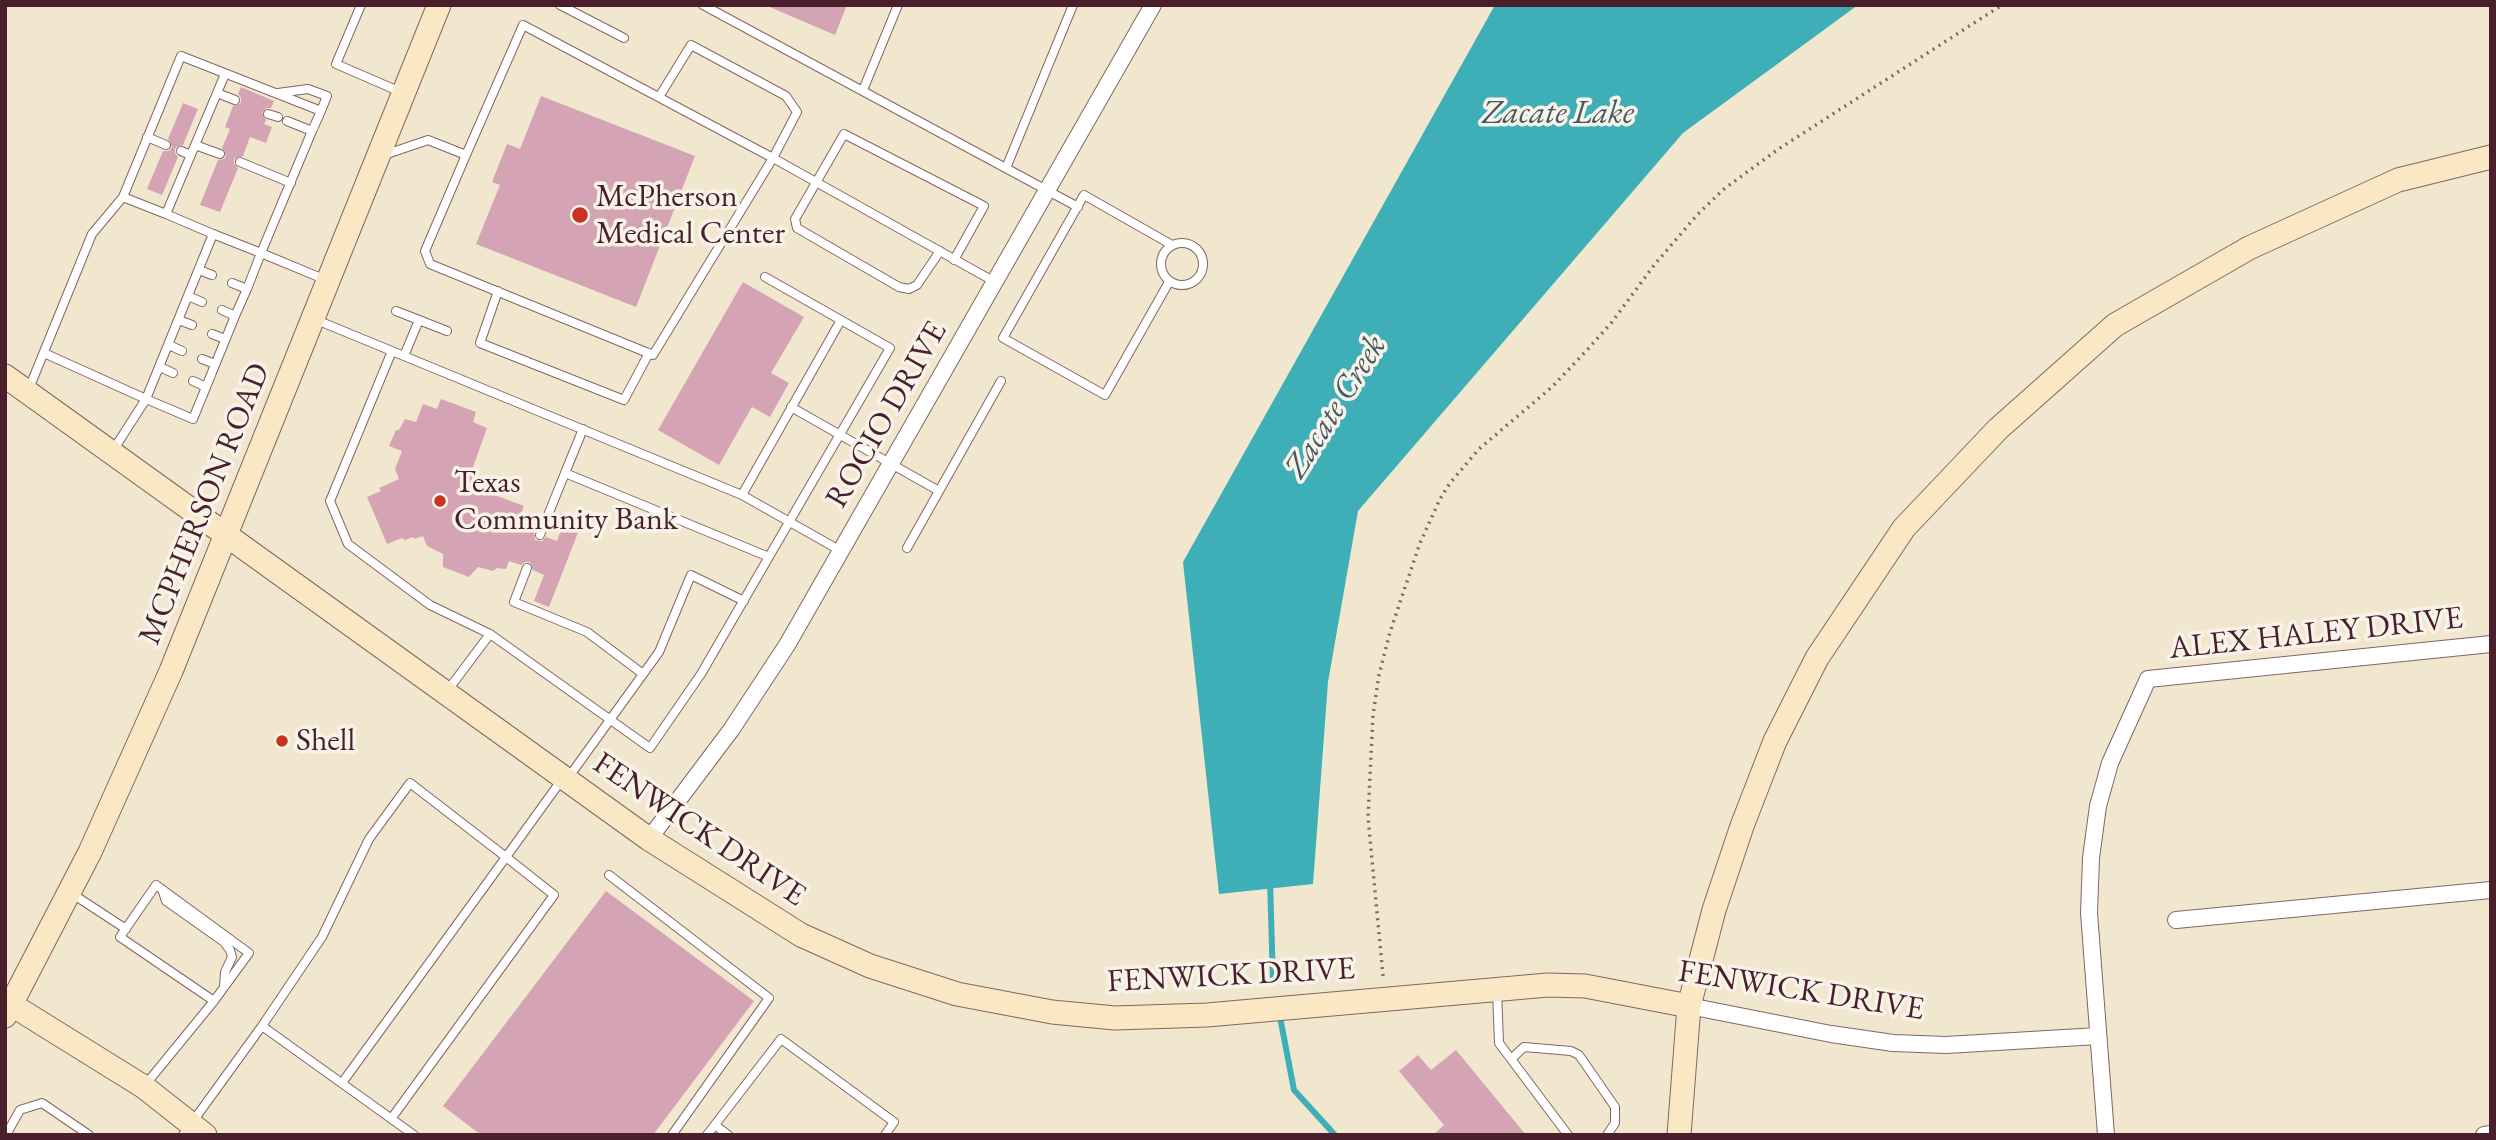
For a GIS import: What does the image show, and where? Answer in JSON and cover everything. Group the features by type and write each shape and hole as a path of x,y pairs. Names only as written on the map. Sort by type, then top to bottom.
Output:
{"main road":[{"name":"MCPHERSON ROAD","path":"7,1007 90,852 155,708 227,537 438,6"},
{"path":"1679,1135 1689,1006 1714,910 1742,826 1776,741 1817,658 1904,528 1998,429 2115,325 2249,248 2398,180 2491,157"},
{"name":"FENWICK DRIVE","path":"5,376 649,839 801,935 870,966 957,994 1052,1012 1115,1018 1207,1015 1548,985 1586,986 1689,1006"},
{"path":"7,1007 144,1087 193,1131"}],"street":[{"name":"ROCIO DRIVE","path":"649,839 738,720 787,645 1153,5"},
{"name":"ALEX HALEY DRIVE","path":"2098,1036 2089,913 2098,806 2110,763 2148,679 2491,644"},
{"path":"2176,920 2491,890"},
{"name":"FENWICK DRIVE","path":"1689,1006 1818,1032 1893,1043 1946,1045 2098,1036"},
{"path":"2098,1036 2106,1135"},
{"path":"2484,1135 2491,1134"}],"lane":[{"path":"361,5 336,64 404,93"},
{"path":"560,5 624,38"},
{"path":"703,5 1078,207"},
{"path":"1006,168 1073,5"},
{"path":"863,90 895,7"},
{"path":"659,97 691,45 786,96 797,112 773,158 653,355 430,264 425,251 523,25 773,158 995,282"},
{"path":"28,392 92,234 123,197 180,56 321,111"},
{"path":"166,214 225,74"},
{"path":"44,353 193,419 327,96 308,89 277,94"},
{"path":"217,93 235,100"},
{"path":"268,114 278,117"},
{"path":"287,121 313,131"},
{"path":"940,251 917,285 909,289 899,286 797,228 795,219 844,134 984,206 954,260"},
{"path":"147,137 166,145"},
{"path":"378,158 428,140 467,155"},
{"path":"195,145 220,154"},
{"path":"181,151 191,155"},
{"path":"240,162 291,183"},
{"path":"1169,282 1105,395 1003,338 1084,195 1172,245"},
{"path":"123,197 329,281"},
{"path":"111,453 146,399 214,234"},
{"path":"1178,243 1192,245 1198,250 1203,262 1200,275 1182,286 1169,282 1160,262 1166,249 1178,243"},
{"path":"199,270 212,275"},
{"path":"392,351 330,501 348,544 430,605 490,634 650,748 701,674 890,348 765,277"},
{"path":"232,284 247,289"},
{"path":"498,291 480,343 624,400 649,353"},
{"path":"188,296 202,302"},
{"path":"222,310 235,316"},
{"path":"396,311 447,331"},
{"path":"314,319 742,495 841,551"},
{"path":"179,320 192,325"},
{"path":"404,356 419,320"},
{"path":"742,495 841,320"},
{"path":"212,334 225,339"},
{"path":"169,345 182,351"},
{"path":"202,359 215,365"},
{"path":"160,367 173,373"},
{"path":"193,381 206,387"},
{"path":"907,548 1001,381"},
{"path":"792,407 939,491"},
{"path":"540,535 583,429"},
{"path":"565,473 769,556"},
{"path":"527,568 514,602 587,632 643,674"},
{"path":"342,1083 659,652 691,575 744,601"},
{"path":"445,694 490,634"},
{"path":"193,1131 322,937 369,839 410,783 554,895 391,1119"},
{"path":"610,875 769,998 672,1135"},
{"path":"144,1087 214,1002 249,953 156,885 120,937 214,1002"},
{"path":"162,889 166,901 224,942 230,950 232,957 225,972 224,987"},
{"path":"69,891 126,929"},
{"path":"1497,988 1499,1043 1567,1135"},
{"path":"262,1026 414,1135"},
{"path":"707,1135 781,1039 894,1122 885,1135"},
{"path":"1511,1059 1524,1047 1571,1051 1579,1055 1615,1107 1615,1123 1608,1135"},
{"path":"6,1135 20,1110 41,1103 89,1135"},
{"path":"715,1125 728,1135"}],"path":[{"path":"1383,976 1368,817 1373,715 1381,664 1399,607 1426,527 1450,483 1479,449 1552,387 1588,349 1612,322 1655,264 1697,215 1724,189 1777,150 2002,5"}],"water":[{"name":"Zacate Lake","path":"1495,5 1858,5 1683,133 1358,511 1328,682 1313,884 1219,894 1183,562"}],"building":[{"path":"765,5 847,5 835,35"},
{"path":"241,87 274,101 271,108 266,108 262,113 266,120 264,124 272,127 266,143 250,137 243,156 234,159 238,168 220,212 200,205 218,160 226,156 222,148 230,129 225,127 233,106 241,103 238,94"},
{"name":"McPherson Medical Center","path":"541,96 695,156 636,307 476,244 500,185 492,182 507,144 520,149"},
{"path":"183,103 198,109 183,145 175,148 178,157 162,195 147,189 163,151 169,151 172,147 168,139"},
{"name":"Texas Community Bank","path":"743,282 804,317 771,373 789,383 770,417 752,407 719,465 658,430"},
{"name":"Texas Community Bank","path":"441,399 476,412 473,422 487,428 473,467 484,491 524,506 520,517 528,530 534,532 535,540 542,541 546,537 557,541 565,519 581,525 549,607 534,601 544,575 533,570 530,562 521,565 509,561 506,569 497,568 493,571 478,567 469,577 443,567 443,554 427,546 423,536 405,540 402,538 387,544 367,497 399,479 395,469 402,451 389,446 396,430 399,430 405,419 416,422 423,404 437,409"},
{"path":"606,891 754,1001 653,1135 481,1135 443,1106"},
{"path":"1456,1050 1526,1135 1433,1135 1444,1125 1399,1071 1418,1055 1431,1070"}],"waterway":[{"name":"Zacate Creek","path":"1270,880 1273,982"},
{"name":"Zacate Creek","path":"1280,1017 1294,1090 1335,1135"}],"place":[{"name":"McPherson Medical Center","path":"580,215"},
{"name":"Texas Community Bank","path":"440,501"},
{"name":"Shell","path":"282,741"}]}
